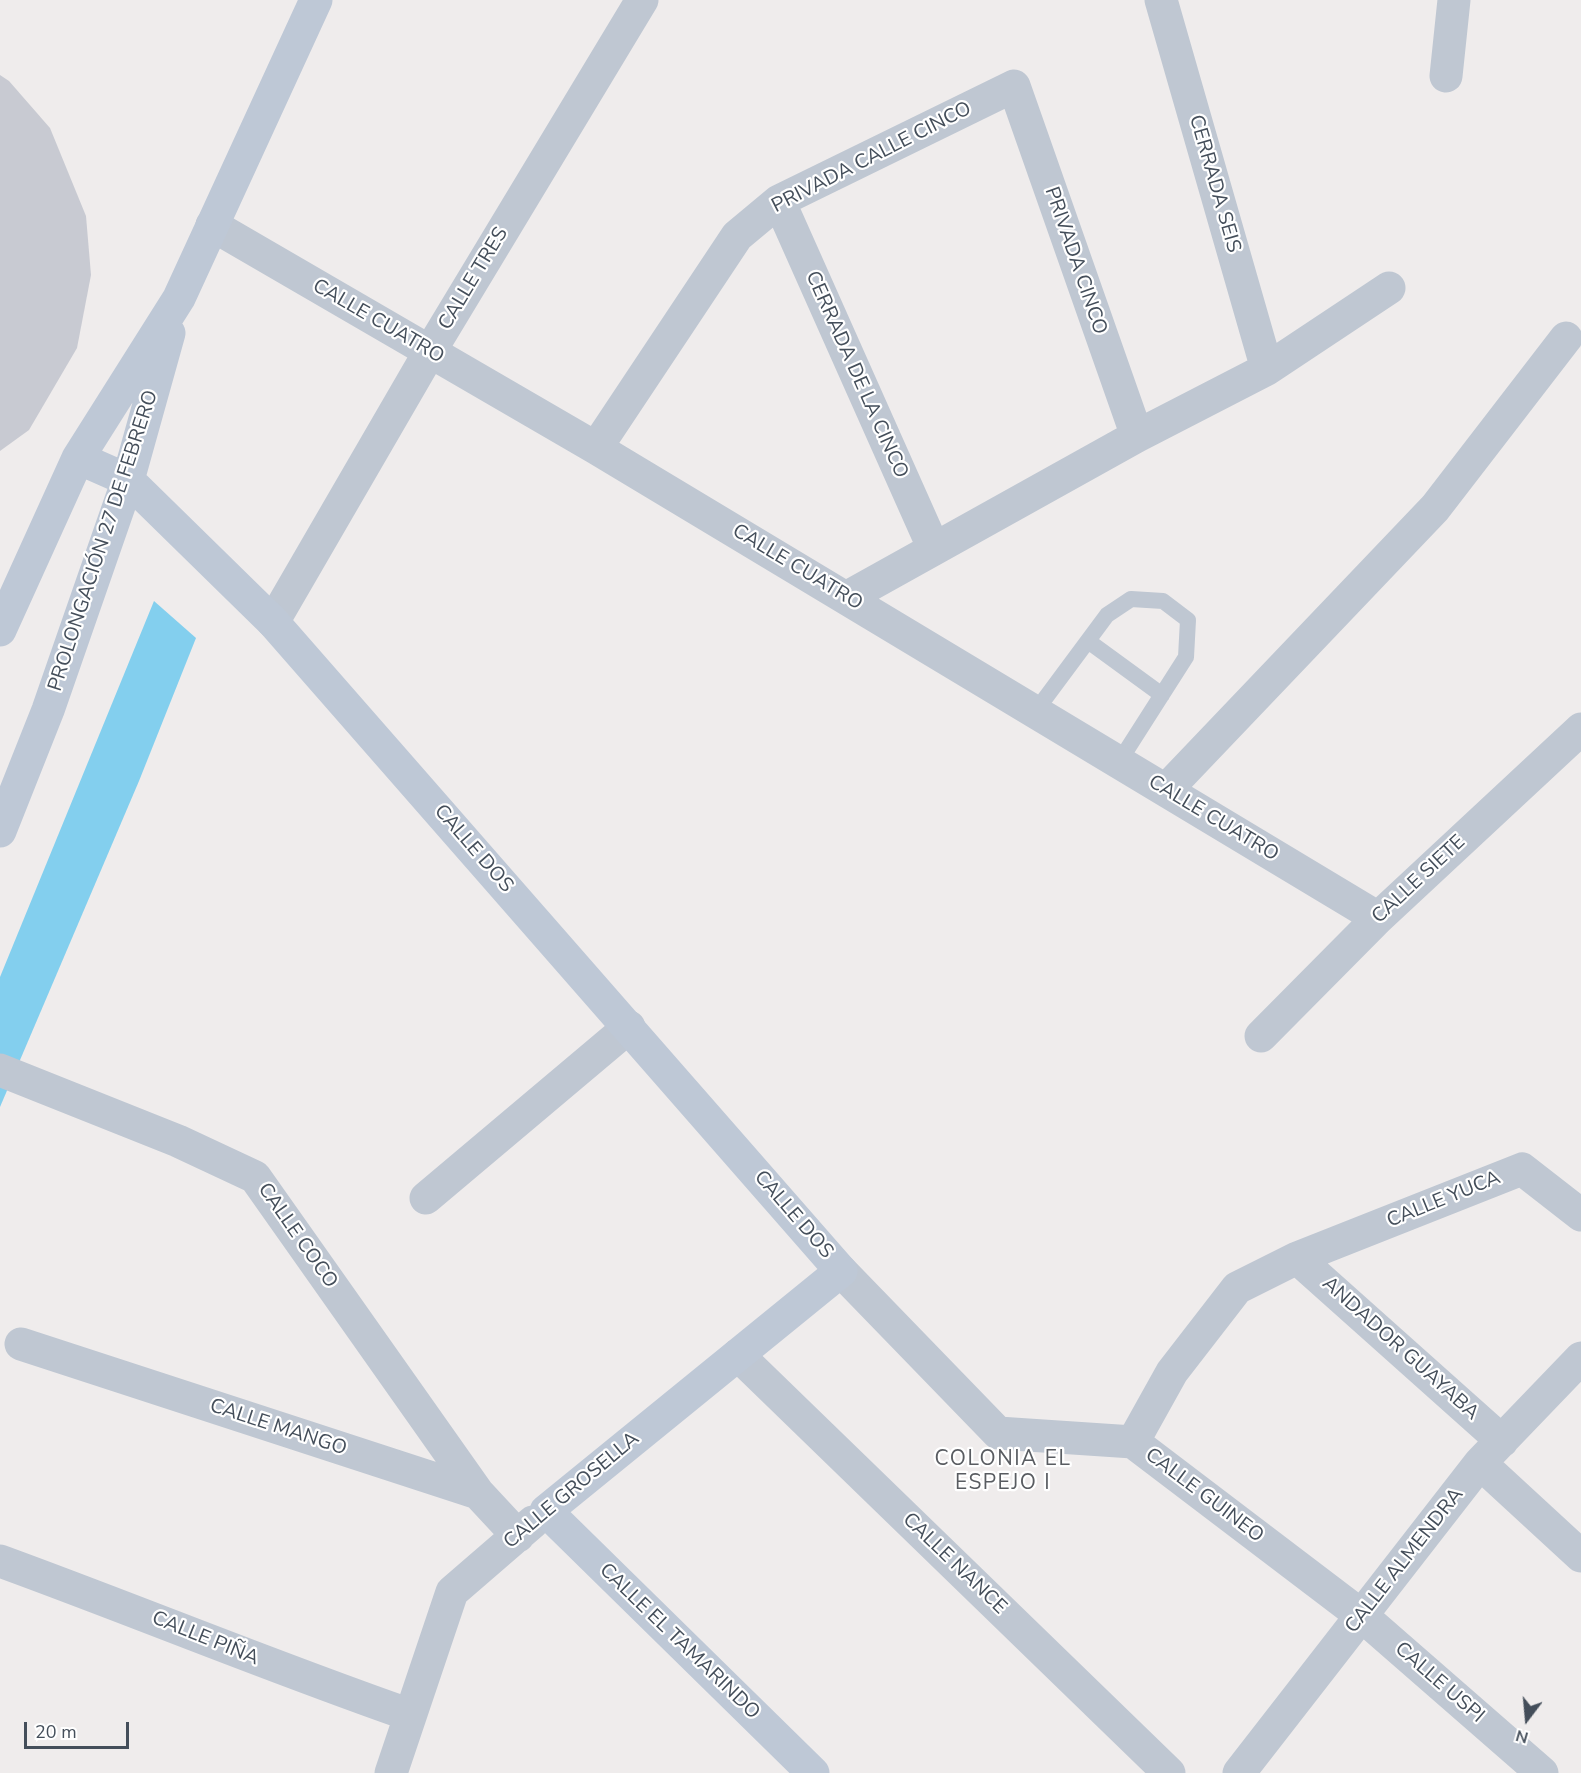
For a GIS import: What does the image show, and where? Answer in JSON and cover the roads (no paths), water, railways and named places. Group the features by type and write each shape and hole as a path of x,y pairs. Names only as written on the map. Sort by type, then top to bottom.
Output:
{"street":[{"path":"179,298 316,0"},
{"name":"CALLE TRES","path":"273,622 429,353 642,0"},
{"name":"CERRADA SEIS","path":"1161,0 1267,369"},
{"path":"1446,76 1454,0"},
{"name":"PRIVADA CALLE CINCO","path":"596,448 737,236 779,201 1014,86"},
{"name":"PRIVADA CINCO","path":"1014,86 1137,436"},
{"name":"CERRADA DE LA CINCO","path":"779,201 934,549"},
{"name":"CALLE CUATRO","path":"212,225 596,448 1378,918"},
{"path":"846,598 1137,436 1267,369 1389,288"},
{"name":"PROLONGACIÓN 27 DE FEBRERO","path":"0,630 78,458 179,298"},
{"name":"PROLONGACIÓN 27 DE FEBRERO","path":"0,831 48,710 128,480 179,298"},
{"path":"1166,790 1435,508 1566,338"},
{"name":"CALLE DOS","path":"78,458 128,480 273,622 842,1271"},
{"name":"CALLE SIETE","path":"1261,1036 1378,918 1581,729"},
{"path":"426,1198 629,1027"},
{"name":"CALLE COCO","path":"0,1070 178,1141 255,1177 478,1493"},
{"name":"CALLE YUCA","path":"1297,1258 1522,1169 1581,1215"},
{"path":"1133,1442 1172,1372 1237,1288 1297,1258"},
{"name":"ANDADOR GUAYABA","path":"1297,1258 1491,1452 1581,1556"},
{"name":"CALLE GROSELLA","path":"401,1770 410,1715 452,1592 546,1511 842,1271"},
{"name":"CALLE GUINEO","path":"842,1271 998,1432 1133,1442 1362,1616"},
{"name":"CALLE MANGO","path":"21,1344 478,1493 518,1536"},
{"name":"CALLE NANCE","path":"738,1355 1169,1773"},
{"name":"CALLE ALMENDRA","path":"1239,1773 1491,1452 1581,1358"},
{"name":"CALLE EL TAMARINDO","path":"546,1511 813,1773"},
{"name":"CALLE PIÑA","path":"0,1561 96,1596 310,1681 410,1715"},
{"name":"CALLE USPI","path":"1362,1616 1542,1773"}],"lane":[{"path":"1035,712 1107,615 1131,599 1162,600 1188,621 1186,657 1119,762"},
{"path":"1088,641 1162,695"}],"water":[{"path":"154,601 196,638 139,781 0,1107 0,977"}],"district":[{"name":"COLONIA EL ESPEJO I","path":"1003,1472"}]}
